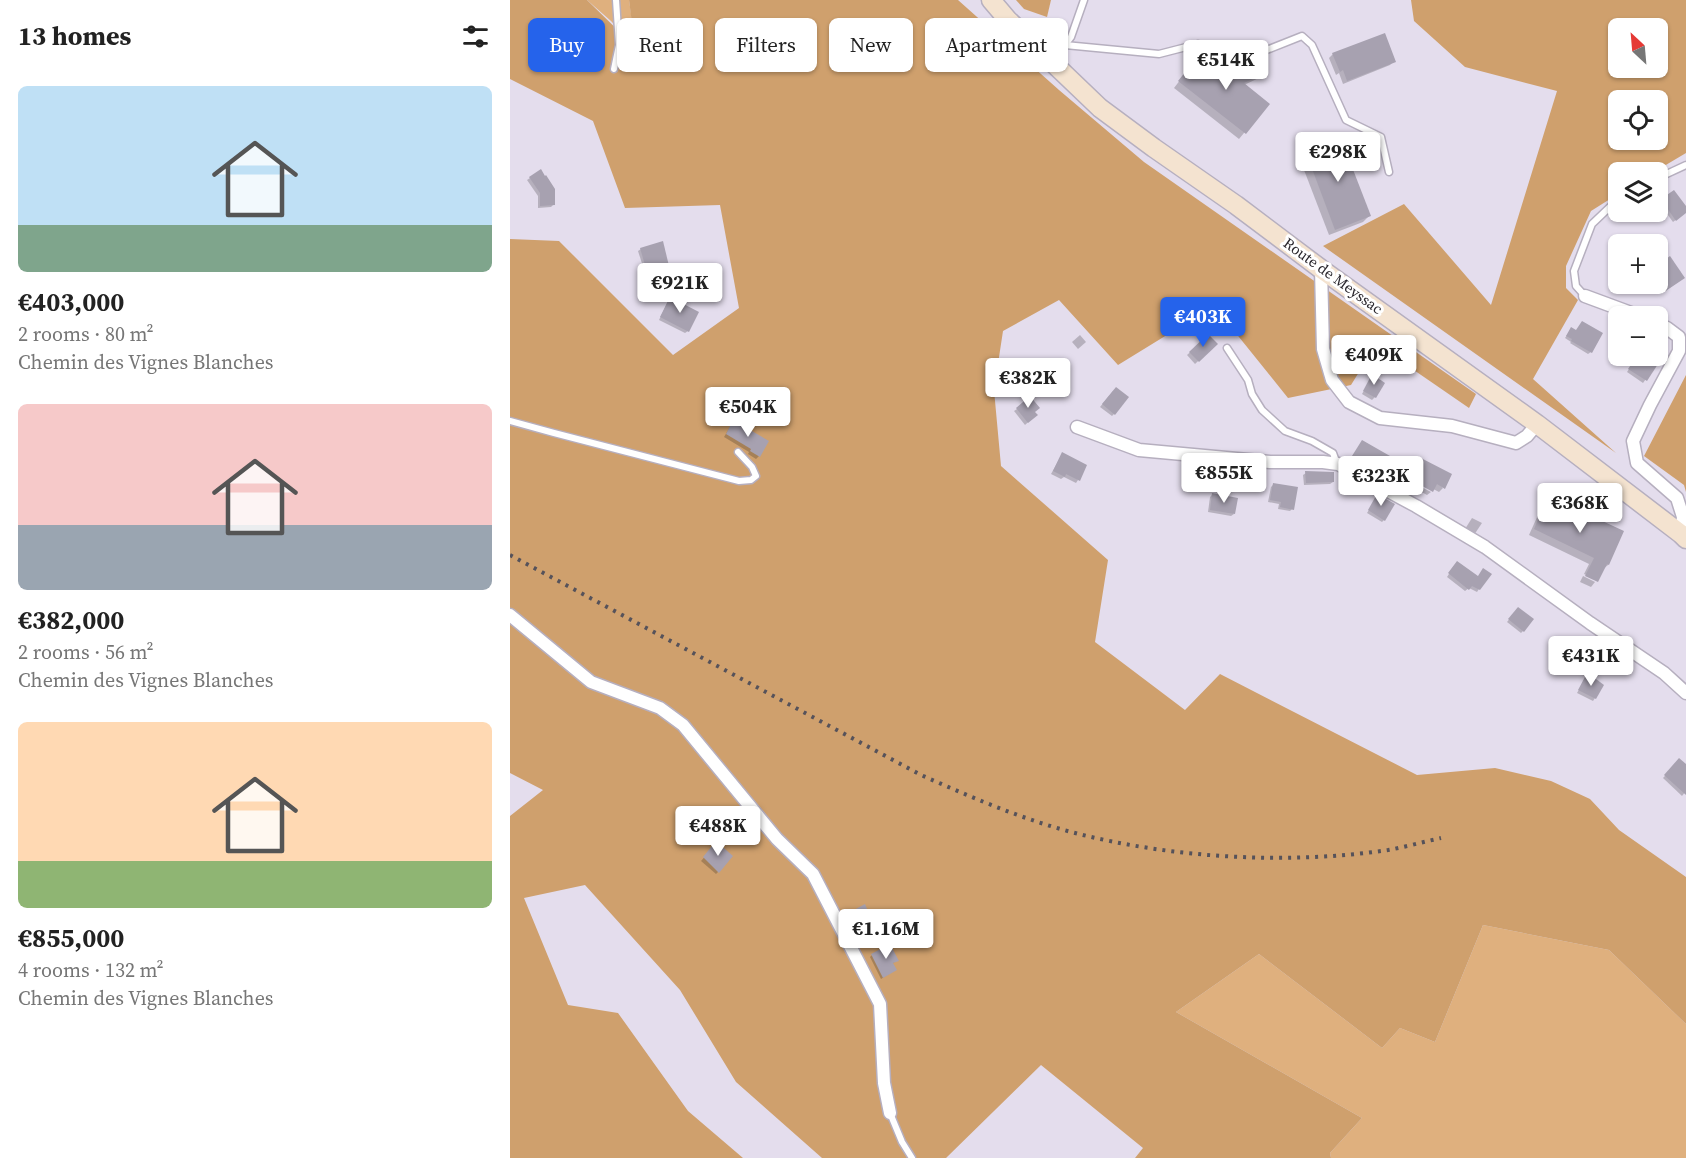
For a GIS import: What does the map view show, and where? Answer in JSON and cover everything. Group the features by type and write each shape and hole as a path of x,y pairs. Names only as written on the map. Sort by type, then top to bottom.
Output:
{"main road":[{"name":"Route de Meyssac","path":"991,0 1006,18"},
{"name":"Route de Meyssac","path":"1062,72 1100,108 1537,424 1684,537"}],"street":[{"path":"1321,268 1323,349 1332,380 1348,402 1380,418 1452,426 1516,443 1527,436 1537,424"},
{"path":"1585,296 1612,306"},
{"path":"1668,328 1679,337 1678,351 1633,441 1637,464 1677,498 1683,517 1684,537"},
{"path":"1077,427 1139,450 1270,462 1338,464 1416,506 1485,548 1656,668 1686,693"},
{"path":"510,615 591,682 660,708 683,725 777,839 813,874 880,1004 884,1083 890,1113"}],"lane":[{"path":"614,69 620,45 616,0"},
{"path":"1068,41 1084,0"},
{"path":"1068,45 1159,54 1198,44 1249,57 1302,36 1312,45 1346,120 1381,138 1389,172"},
{"path":"1668,173 1686,165"},
{"path":"1585,296 1576,286 1574,271 1592,225 1608,209"},
{"path":"1227,348 1248,380 1252,394 1262,410 1284,431 1312,441 1333,453 1338,464"},
{"path":"510,421 740,481 751,480 756,476 752,467 738,452"},
{"path":"890,1113 902,1142 912,1158"}],"shaded area":[{"path":"510,0 587,0 617,29 617,72 703,72 703,18 631,18 629,0 958,0 978,18 925,18 925,72 1039,72 1144,162 1476,394 1469,408 1408,366 1369,356 1351,385 1288,398 1214,306 1118,365 1059,300 1003,331 994,390 1001,466 1108,560 1095,642 1185,710 1220,674 1417,775 1495,768 1551,781 1590,799 1619,830 1686,877 1686,1024 1609,950 1483,925 1435,1042 1400,1028 1382,1048 1259,954 1176,1012 1362,1118 1330,1153 1331,1158 1135,1158 1143,1148 1041,1065 946,1158 822,1158 736,1082 680,990 585,885 524,898 568,1005 618,1013 688,1111 743,1158 510,1158 510,816 543,790 510,773 510,239 559,241 673,355 739,308 720,205 625,208 593,121 510,79"},
{"path":"587,0 629,0 632,18 617,18 617,27"},
{"path":"1016,0 1051,0 1047,17 1024,9"},
{"path":"1411,0 1686,0 1686,153 1668,164 1608,162 1608,200 1591,211 1566,266 1566,288 1578,300 1533,379 1616,453 1323,246 1404,204 1491,305 1557,91 1465,67 1414,21"},
{"path":"1686,375 1686,492 1684,485 1644,456"},
{"path":"1483,925 1609,950 1686,1024 1686,1158 1331,1158 1330,1153 1362,1118 1176,1012 1259,954 1382,1048 1400,1028 1435,1042"}],"building":[{"path":"1385,33 1396,62 1347,81 1343,70 1340,72 1332,53"},
{"path":"1202,51 1236,77 1264,63 1268,72 1244,83 1270,104 1246,134 1178,81"},
{"path":"1340,136 1371,216 1335,230 1305,150"},
{"path":"541,169 555,189 555,205 540,206 540,193 529,177"},
{"path":"1674,190 1686,206 1686,213 1676,221 1668,209 1668,194"},
{"path":"663,241 669,266 647,272 640,248"},
{"path":"1670,256 1685,278 1668,289 1668,258"},
{"path":"670,297 699,312 689,332 660,317"},
{"path":"1582,321 1603,333 1592,353 1566,336 1571,327 1576,330"},
{"path":"1208,334 1218,344 1199,362 1189,352"},
{"path":"1630,366 1657,366 1647,381 1628,369"},
{"path":"1372,374 1385,383 1376,398 1363,391"},
{"path":"1116,387 1129,397 1115,415 1102,404"},
{"path":"1030,396 1040,408 1035,412 1038,415 1028,423 1016,408"},
{"path":"733,420 769,441 760,457 726,434"},
{"path":"1362,440 1411,468 1417,456 1452,474 1445,489 1437,484 1433,492 1404,476 1400,482 1393,478 1392,480 1352,456"},
{"path":"1062,452 1087,465 1080,481 1053,471"},
{"path":"1305,471 1334,472 1334,482 1306,483"},
{"path":"1273,483 1298,487 1294,510 1280,507 1281,502 1270,500"},
{"path":"1212,493 1238,498 1235,514 1210,510"},
{"path":"1377,494 1395,504 1385,521 1368,510"},
{"path":"1548,496 1624,531 1609,565 1607,564 1598,582 1585,576 1594,558 1534,529"},
{"path":"1457,561 1478,576 1483,568 1492,574 1480,590 1472,586 1469,590 1448,573"},
{"path":"1518,607 1534,619 1524,632 1508,619"},
{"path":"1586,675 1604,685 1596,699 1578,690"},
{"path":"1679,758 1686,764 1686,795 1664,775"},
{"path":"716,841 733,856 719,873 703,857"},
{"path":"865,904 873,923 860,930 850,912"},
{"path":"890,944 899,961 893,963 897,970 883,978 871,954"}],"railway":[{"path":"510,555 921,775 1035,821 1112,842 1190,853 1271,858 1350,855 1388,850 1441,838"}]}
